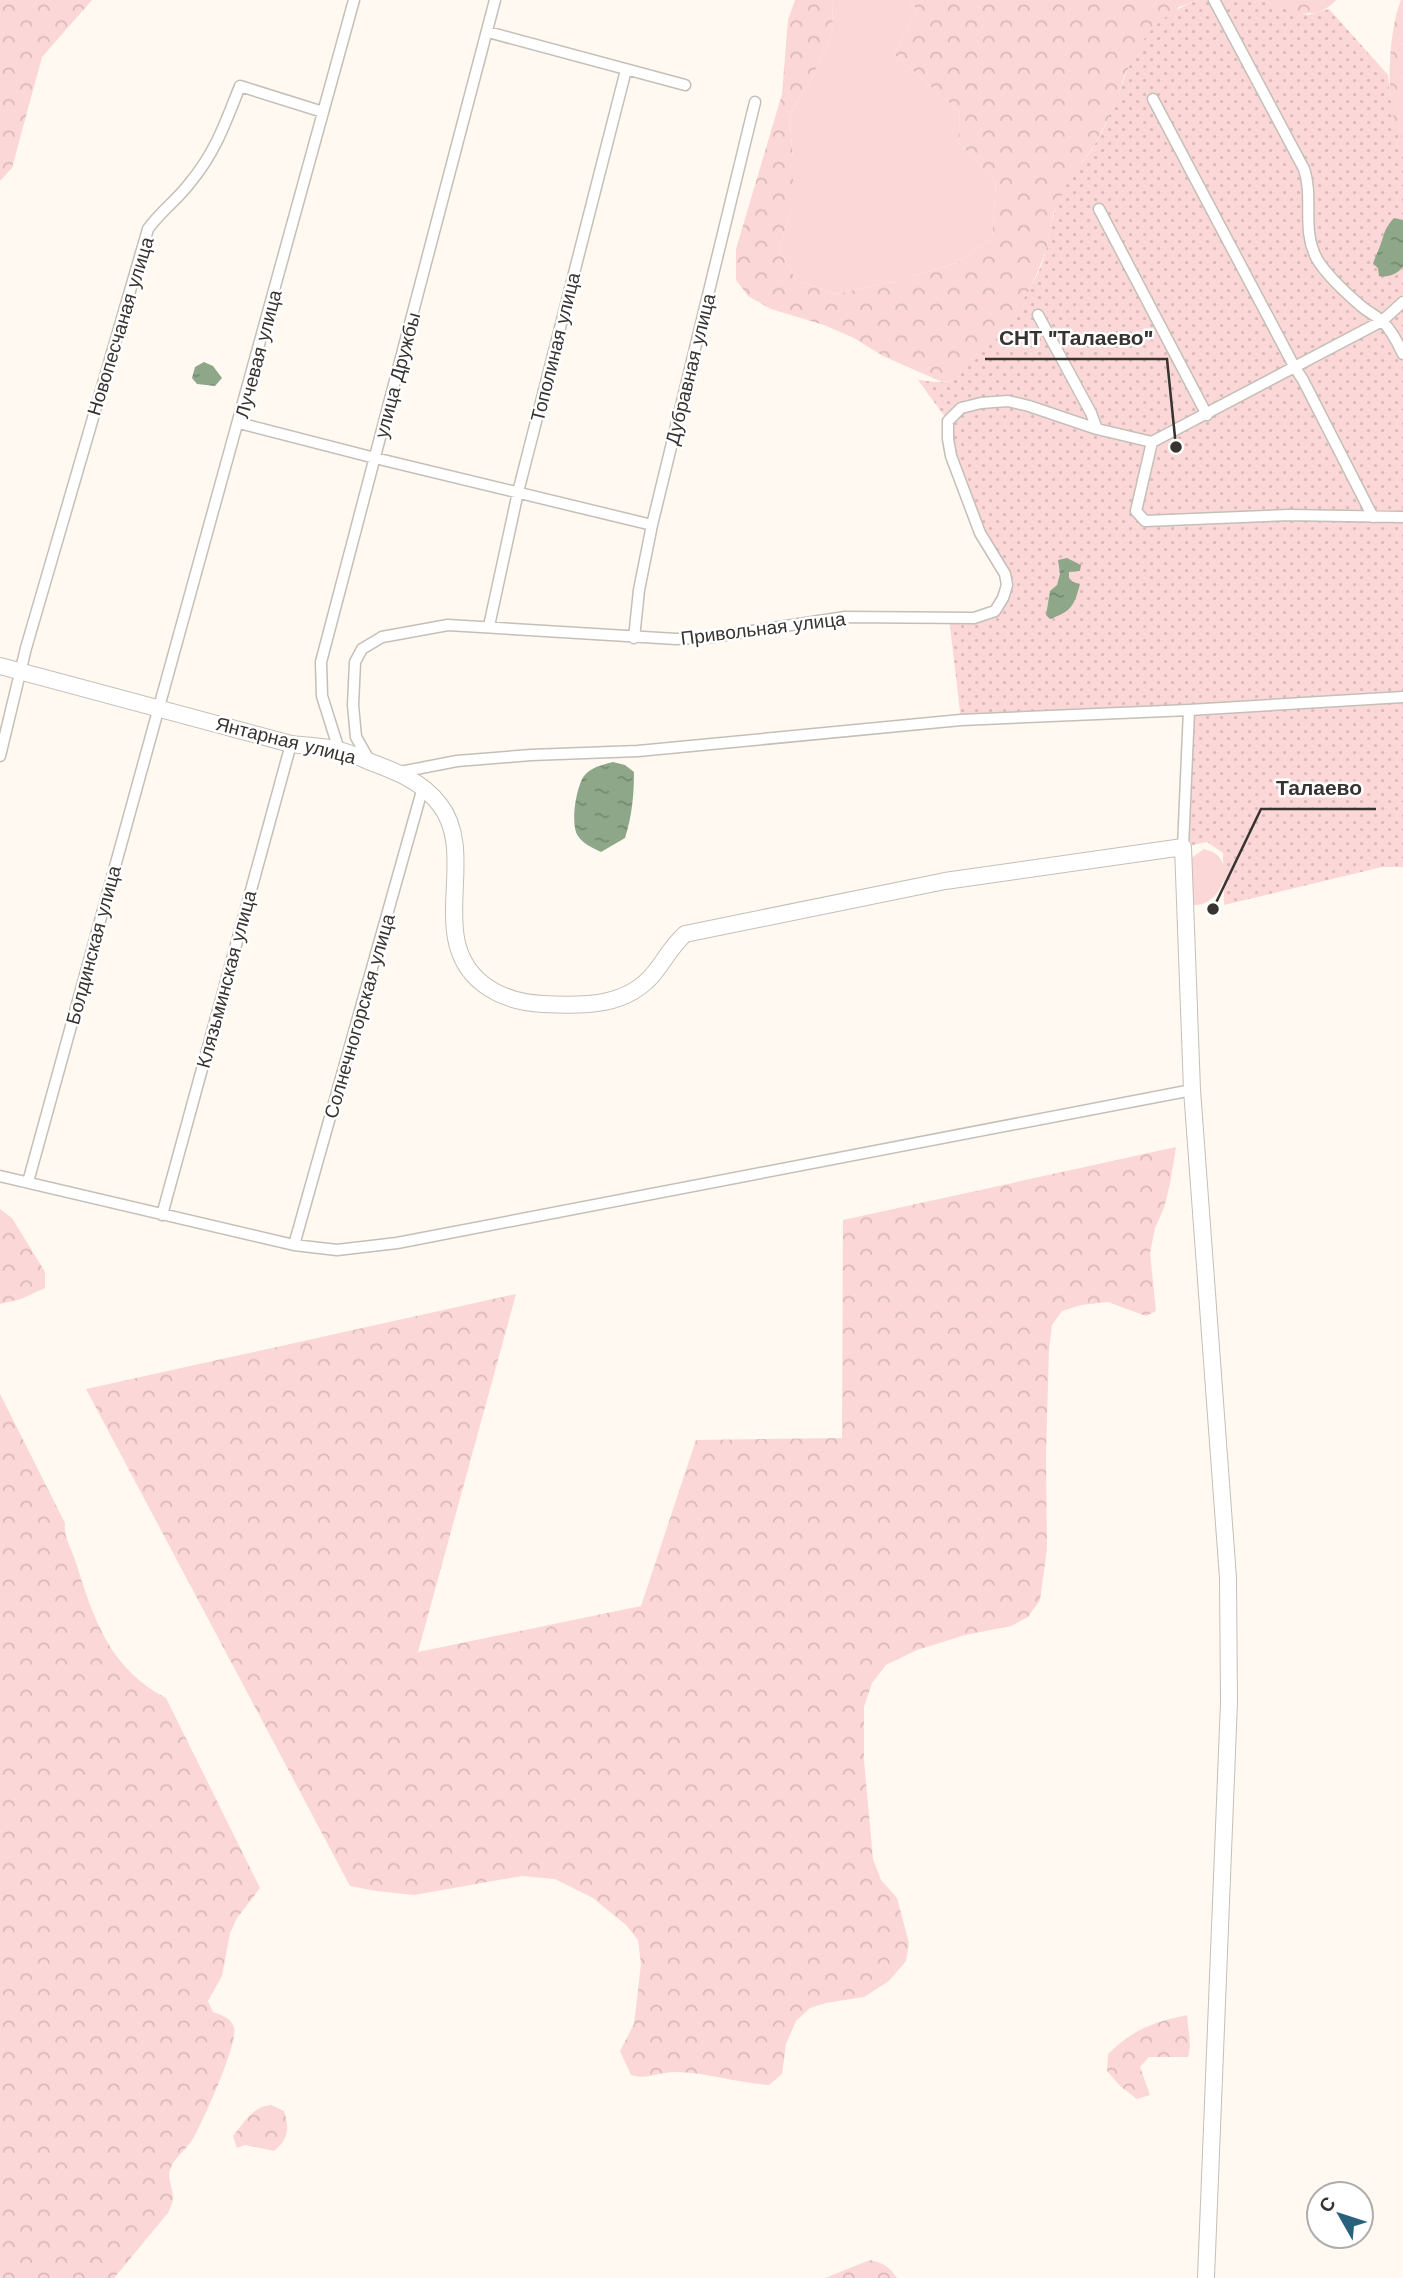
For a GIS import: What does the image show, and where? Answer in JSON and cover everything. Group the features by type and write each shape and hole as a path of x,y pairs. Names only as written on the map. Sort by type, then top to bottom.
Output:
{"street":[{"name":"Лучевая улица","path":"158,708 354,0"},
{"name":"улица Дружбы","path":"339,750 322,696 321,663 495,0"},
{"path":"1213,0 1304,169 1309,184 1309,237 1317,258 1347,293 1382,321 1403,354"},
{"path":"488,32 685,85"},
{"name":"Тополиная улица","path":"489,626 518,492 626,71"},
{"name":"Новопесчаная улица","path":"22,671 33,621 148,229 159,213 190,183 216,147 240,86 323,113"},
{"path":"1153,99 1373,517"},
{"name":"Дубравная улица","path":"634,638 639,590 652,525 755,102"},
{"path":"1100,209 1207,415"},
{"path":"1038,315 1097,429 1152,442 1382,321 1403,302"},
{"name":"Привольная улица","path":"369,761 356,737 353,705 355,662 362,649 382,637 415,629 448,625 489,626 634,638 712,637 845,617 974,618 995,611 1007,585 1005,574 980,534 951,456 946,429 948,421 961,408 1008,401 1097,429"},
{"path":"239,423 652,525"},
{"path":"1152,442 1136,500 1136,511 1145,521 1289,514 1403,517"},
{"name":"Янтарная улица","path":"0,666 291,744 339,750 400,772 438,802 450,819 455,877 454,932 460,954 474,976 494,992 517,1000 590,1004 635,993 685,934 945,881 1183,847"},
{"path":"0,756 22,671"},
{"path":"400,772 457,761 638,751 961,720 1403,697"},
{"name":"Болдинская улица","path":"28,1182 158,708"},
{"path":"1189,710 1183,847 1192,1090 1228,1606 1229,1702 1206,2278"},
{"name":"Клязьминская улица","path":"162,1215 291,744"},
{"name":"Солнечногорская улица","path":"294,1245 423,788"},
{"path":"0,1176 294,1245 337,1250 397,1243 1192,1090"}],"green space":[{"path":"0,0 92,0 42,57 12,168 0,181"},
{"path":"795,0 832,0 833,32 814,74 789,116 793,157 793,205 779,249 796,280 836,294 897,281 959,262 992,238 996,181 958,142 960,112 894,54 917,9 908,0 1198,0 1179,7 1125,74 1113,109 1094,146 1072,176 1053,214 1046,251 1027,297 1008,323 955,380 942,382 883,356 854,338 824,325 771,309 748,296 736,280 736,249 782,94 788,20"},
{"path":"832,0 908,0 917,9 894,54 960,112 958,142 996,181 992,238 959,262 897,281 836,294 796,280 779,249 793,205 793,157 789,116 814,74 833,32"},
{"path":"1198,0 1258,0 1308,15 1329,9 1388,75 1392,111 1403,154 1403,867 1382,867 1224,905 1223,853 1207,842 1183,847 1188,711 961,720 949,618 995,611 1007,584 985,545 951,456 948,421 918,380 942,382 958,377 1017,310 1040,267 1052,219 1062,195 1106,124 1131,62 1142,43 1155,26 1173,12"},
{"path":"1258,0 1336,0 1327,8 1309,14"},
{"path":"1401,0 1403,154 1393,120 1390,78 1392,35"},
{"path":"1204,849 1215,853 1222,861 1224,880 1212,898 1192,905 1190,859"},
{"path":"1176,1147 1170,1184 1155,1228 1150,1253 1156,1311 1146,1316 1108,1302 1081,1305 1062,1311 1052,1325 1046,1454 1047,1549 1040,1600 1028,1617 1011,1626 965,1635 917,1650 886,1665 872,1683 864,1707 864,1760 873,1859 881,1880 897,1898 909,1943 906,1961 889,1981 864,1997 810,2008 796,2021 786,2044 782,2074 769,2085 686,2072 642,2077 631,2075 620,2051 634,2024 641,1964 638,1940 626,1925 593,1898 555,1879 522,1876 414,1895 350,1886 86,1389 516,1294 418,1652 641,1606 696,1440 842,1438 843,1220"},
{"path":"0,1209 12,1218 45,1272 45,1288 21,1299 0,1304"},
{"path":"0,1394 65,1523 67,1538 90,1604 107,1641 131,1673 166,1698 260,1888 237,1918 230,1933 222,1976 208,2001 213,2012 228,2019 234,2027 226,2064 194,2137 171,2167 169,2179 173,2198 168,2213 114,2278 0,2278"},
{"path":"1187,2015 1190,2042 1188,2057 1149,2057 1140,2067 1150,2095 1137,2099 1107,2071 1108,2054 1127,2038 1145,2028"},
{"path":"271,2105 284,2111 286,2117 287,2133 282,2142 274,2151 245,2145 237,2148 233,2136 249,2116 259,2108"},
{"path":"870,2260 886,2266 897,2278 825,2278"}],"water":[{"path":"1394,218 1403,220 1403,267 1392,275 1379,276 1378,268 1373,264 1385,231"},
{"path":"204,362 213,366 222,378 215,386 197,384 192,378 195,367"},
{"path":"1067,558 1081,565 1080,571 1069,572 1069,578 1080,584 1071,607 1050,619 1046,615 1050,591 1057,585 1060,574 1058,560"},
{"path":"613,762 625,765 634,772 632,805 625,838 601,852 585,844 578,836 574,824 575,806 584,776 593,768"}],"place":[{"name":"СНТ \"Талаево\"","path":"1176,447"},
{"name":"Талаево","path":"1213,909"}]}
